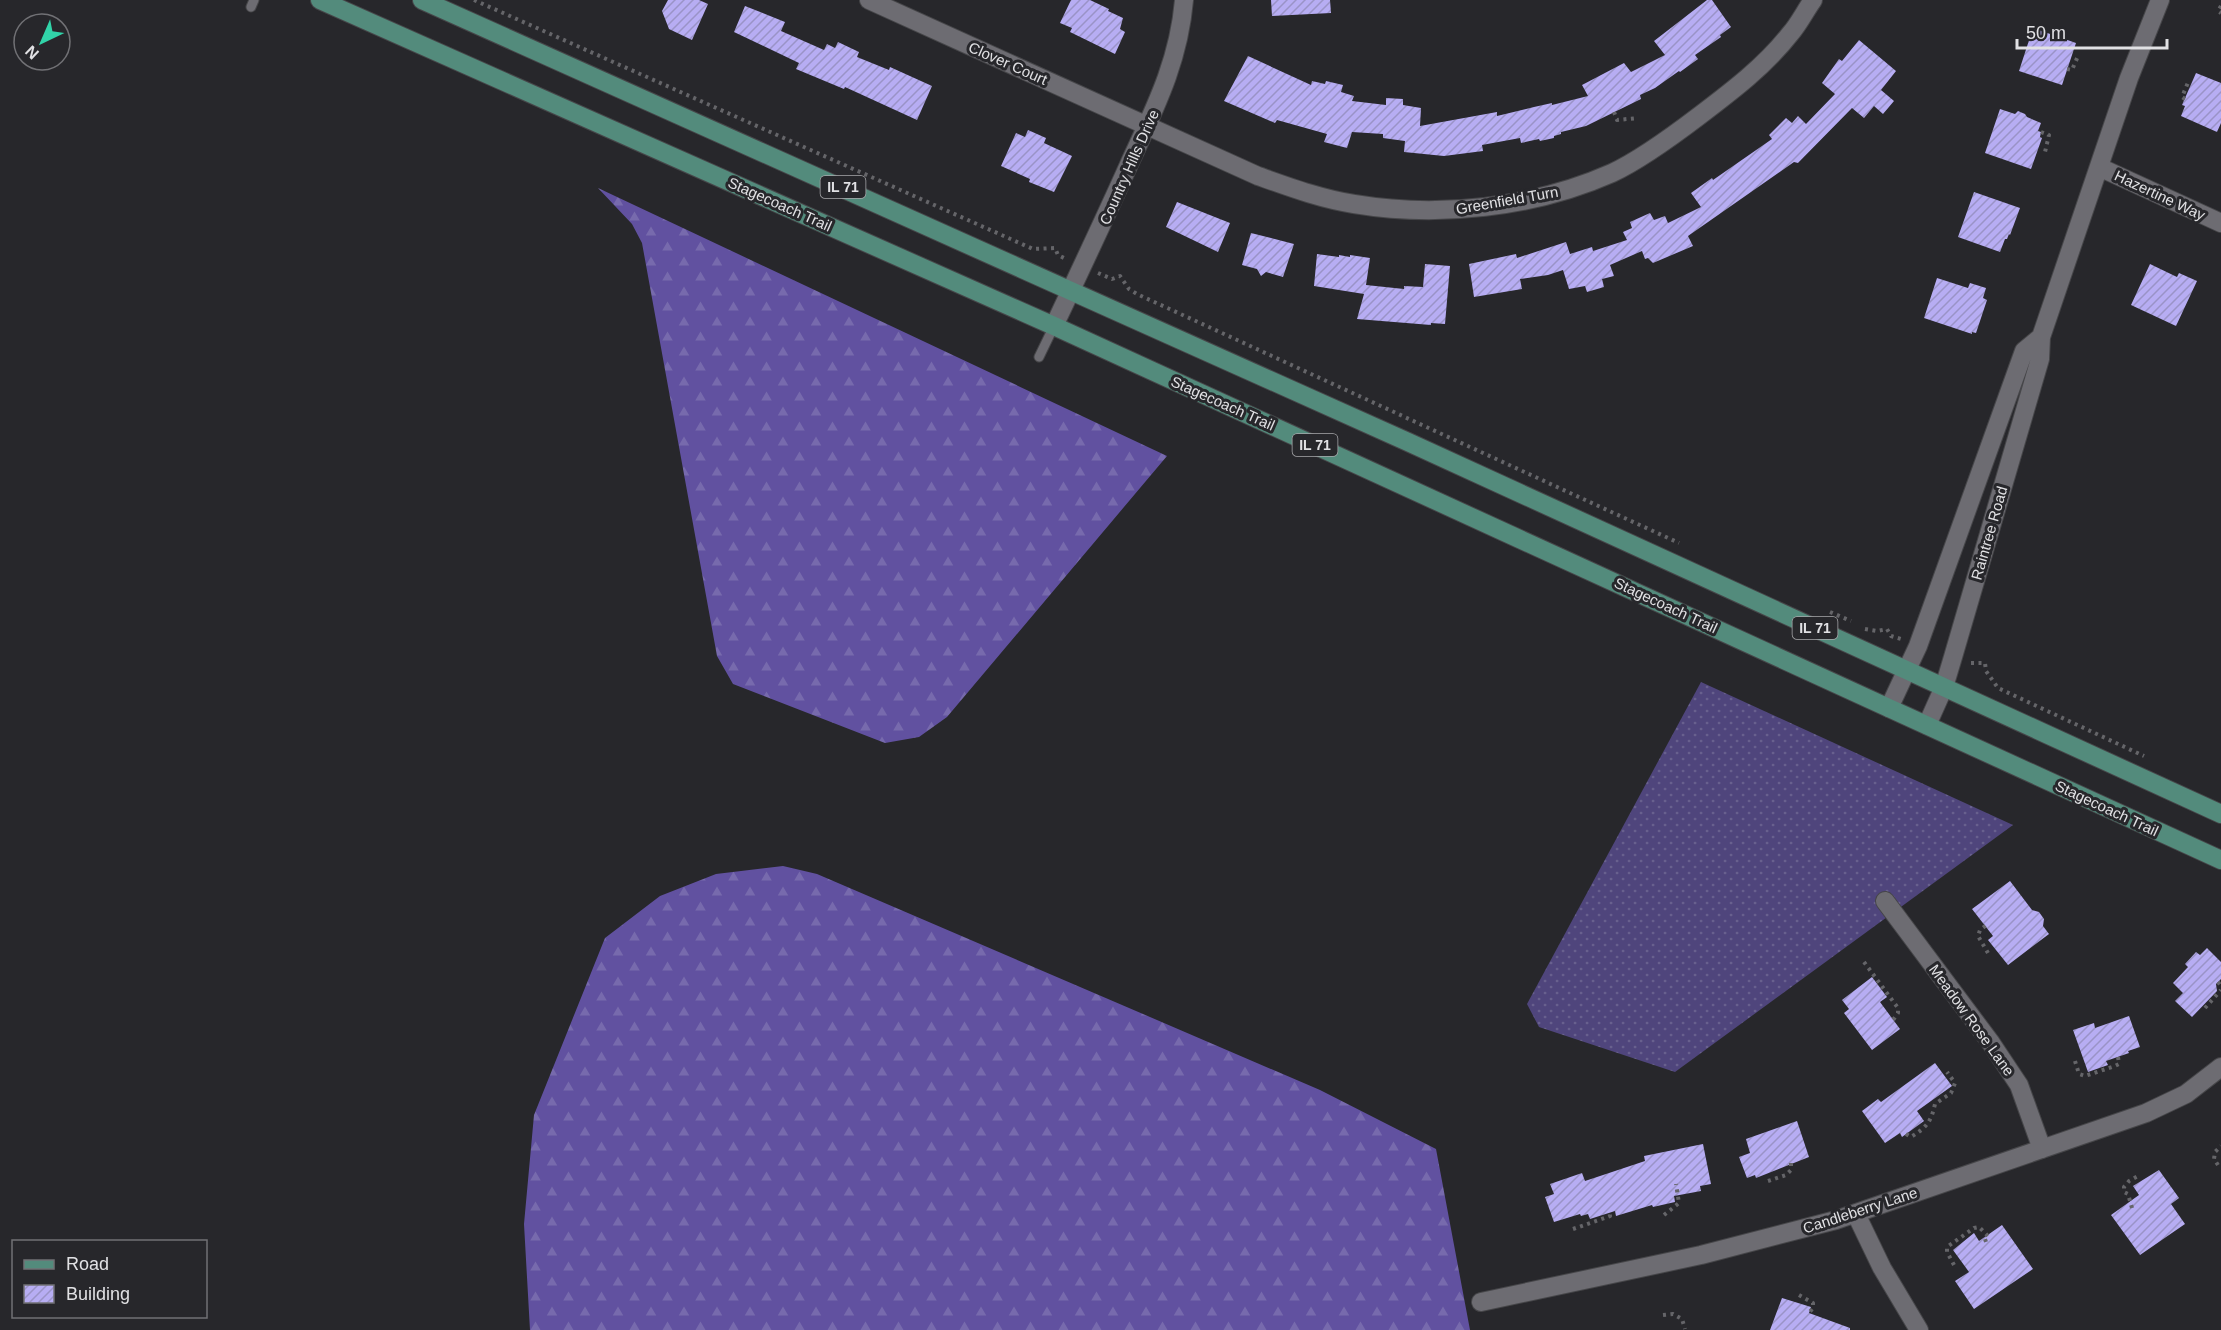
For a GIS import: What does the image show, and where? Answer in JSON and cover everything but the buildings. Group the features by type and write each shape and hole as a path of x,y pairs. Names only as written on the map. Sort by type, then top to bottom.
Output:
{"main road":[{"name":"Stagecoach Trail","path":"320,0 1054,326 2221,860"},
{"name":"IL 71","path":"422,0 1071,290 2221,814"}],"street":[{"name":"Clover Court","path":"869,0 1147,126"},
{"name":"Country Hills Drive","path":"1054,326 1167,81 1180,37 1184,0"},
{"name":"Greenfield Turn","path":"1147,126 1258,177 1295,190 1353,204 1405,209 1459,210 1528,199 1579,186 1614,172 1680,131 1744,82 1790,34 1813,0"},
{"name":"Raintree Road","path":"1927,725 1944,687 2040,359 2041,337 2156,1"},
{"name":"Hazertine Way","path":"2099,167 2221,223"},
{"name":"Raintree Road","path":"1889,708 1918,645 2024,351 2041,337"},
{"name":"Meadow Rose Lane","path":"1885,901 2019,1085 2042,1149"},
{"name":"Candleberry Lane","path":"1481,1302 1701,1256 1856,1214 2146,1113 2186,1094 2221,1066"},
{"path":"1856,1214 1882,1268 1919,1330"}],"lane":[{"path":"1039,357 1054,326"}],"path":[{"path":"474,0 1033,249 1055,248 1059,255"},
{"path":"2221,6 2218,11 2221,13"},
{"path":"2067,69 2072,70 2078,56"},
{"path":"2185,99 2182,98 2189,80"},
{"path":"1614,112 1617,120 1638,118"},
{"path":"2041,132 2049,135 2045,152"},
{"path":"1112,279 1120,276 1129,290 1137,294 1687,547"},
{"path":"1825,610 1866,629 1878,631 1887,629 1891,636"},
{"path":"1973,664 1985,663 1986,671 1998,688 2147,757"},
{"path":"1988,953 1978,936 1980,930 1989,922"},
{"path":"1864,962 1898,1008 1898,1013 1893,1020"},
{"path":"2205,1008 2220,986"},
{"path":"2074,1062 2079,1074 2085,1076 2119,1064 2118,1057"},
{"path":"1906,1134 1911,1137 1922,1130 1931,1120 1935,1104 1951,1093 1955,1083 1947,1072"},
{"path":"2218,1165 2214,1159 2215,1152 2221,1146"},
{"path":"1768,1181 1786,1175 1791,1170 1791,1163"},
{"path":"2132,1208 2124,1187 2128,1181 2140,1175"},
{"path":"1664,1215 1679,1203 1676,1184"},
{"path":"1573,1229 1610,1216 1609,1212"},
{"path":"1954,1265 1947,1252 1947,1247 1974,1228 1979,1227 1988,1236 1985,1239 1987,1245"},
{"path":"1799,1295 1813,1303 1813,1308 1808,1314"},
{"path":"1663,1316 1673,1314 1682,1319 1685,1329"}],"shaded area":[{"path":"1701,682 2013,825 1675,1072 1539,1027 1527,1004"}],"green space":[{"path":"598,188 1167,456 947,717 919,737 885,743 733,684 717,656 642,243 632,224"},
{"path":"783,866 817,874 1320,1090 1436,1149 1470,1330 530,1330 524,1224 534,1115 605,938 660,896 716,874"}]}
